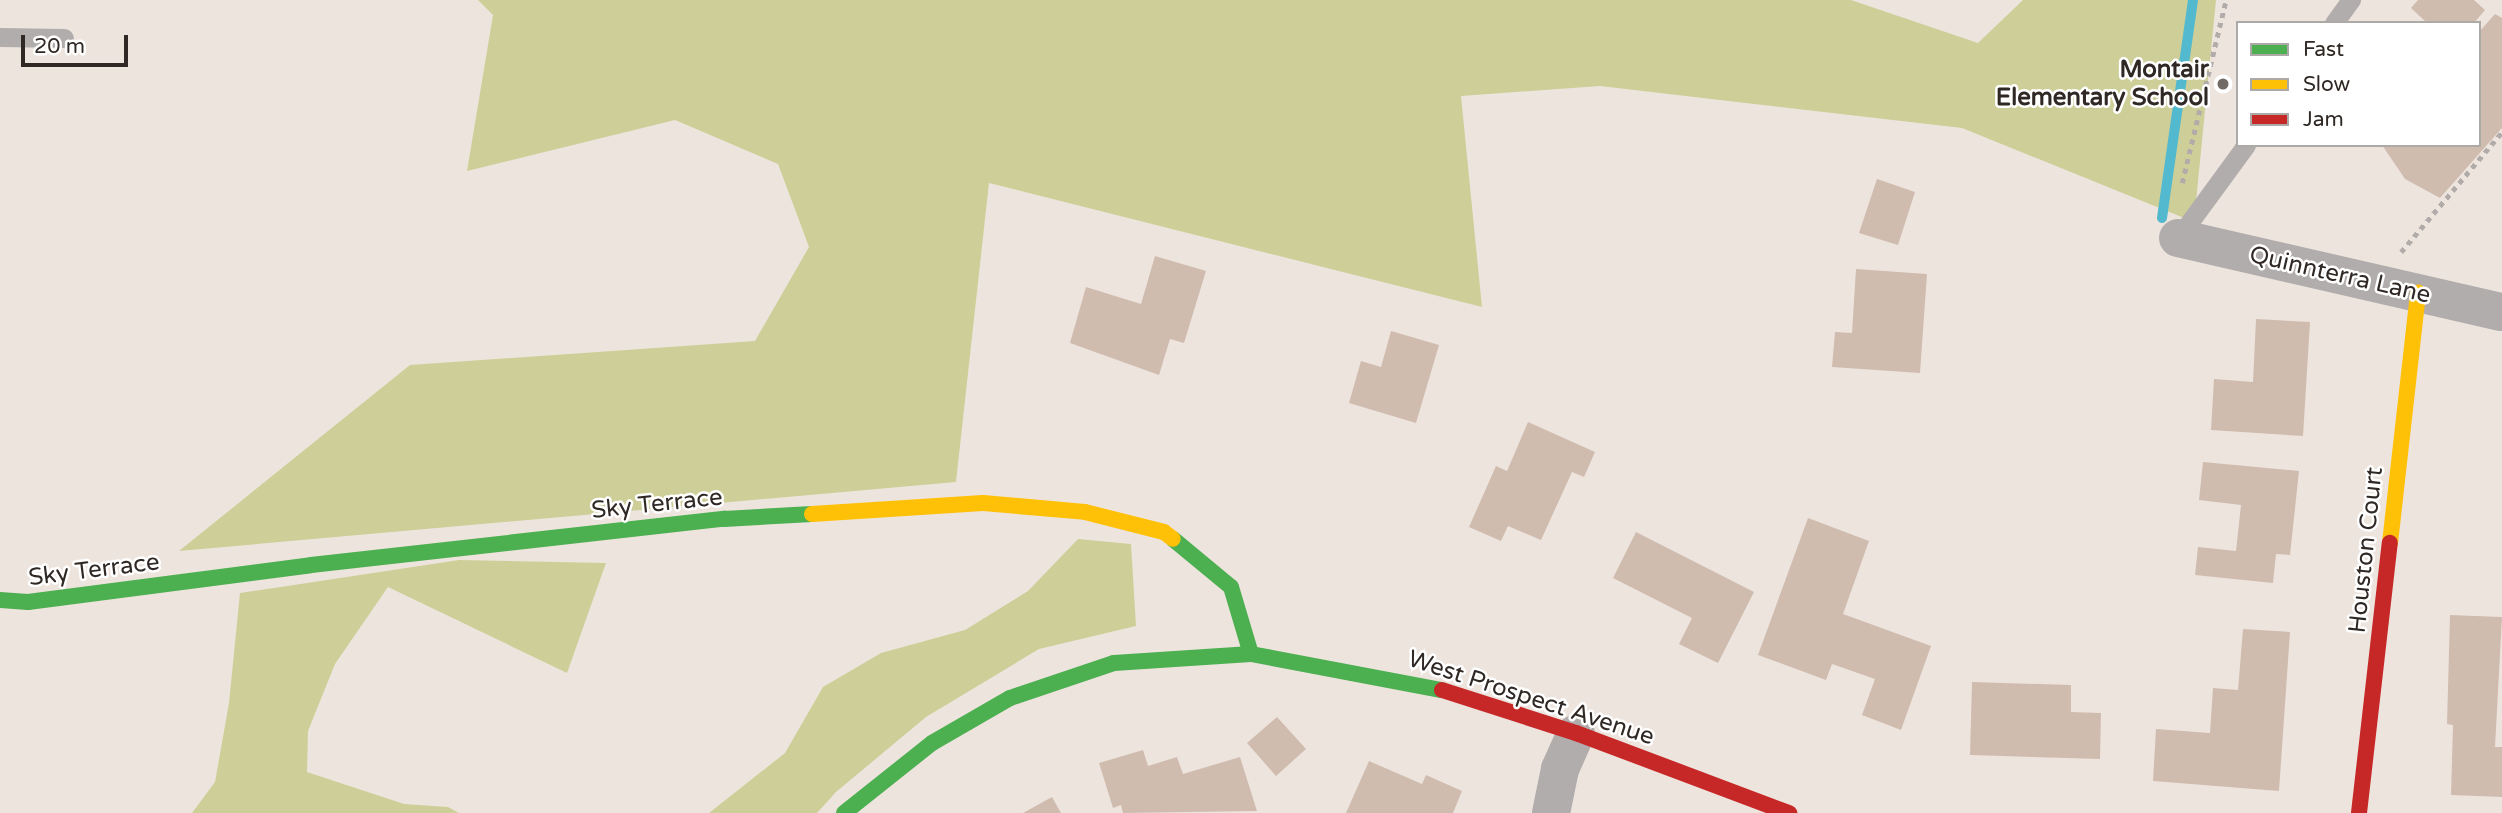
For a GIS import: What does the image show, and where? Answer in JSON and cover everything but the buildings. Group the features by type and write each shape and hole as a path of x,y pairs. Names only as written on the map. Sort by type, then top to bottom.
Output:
{"street":[{"name":"Quinnterra Lane","path":"2178,238 2502,312"},
{"name":"Houston Court","path":"2359,813 2418,293"},
{"name":"Sky Terrace","path":"0,600 28,602 311,565 724,519 983,503 1085,512 1164,532 1231,587 1251,654"},
{"name":"West Prospect Avenue","path":"844,813 932,743 1010,698 1114,663 1251,654 1422,682 1576,733 1789,813"},
{"path":"1551,813 1560,769 1576,733"}],"lane":[{"path":"2335,21 2351,0"},
{"path":"0,37 64,38"},
{"path":"2178,238 2245,147"}],"path":[{"path":"2180,188 2226,0"},
{"path":"2378,283 2426,218 2502,132"}],"green space":[{"path":"478,0 1851,0 1978,43 2023,0 2216,0 2194,222 1962,128 1600,86 1461,96 1482,307 989,183 956,482 179,551 410,365 755,341 809,247 778,164 675,120 467,171 493,15"},
{"path":"1078,539 1131,544 1136,626 1039,649 926,717 836,792 817,813 709,813 785,753 823,687 881,653 965,630 1028,591"},
{"path":"459,560 606,563 567,673 388,587 335,664 308,731 307,772 404,804 448,807 459,813 192,813 215,782 229,703 240,593"}],"waterway":[{"path":"2162,218 2193,0"}],"traffic: fast":[{"path":"0,600 28,602 311,565 724,519 812,514"},
{"path":"1173,539 1231,587 1251,654"},
{"path":"844,813 932,743 1010,698 1114,663 1251,654 1442,690"}],"traffic: slow":[{"path":"2390,543 2418,293"},
{"path":"812,514 983,503 1085,512 1164,532 1173,539"}],"traffic: jam":[{"path":"2359,813 2390,543"},
{"path":"1442,690 1576,733 1789,813"}],"place":[{"name":"Montair Elementary School","path":"2223,84"}]}
